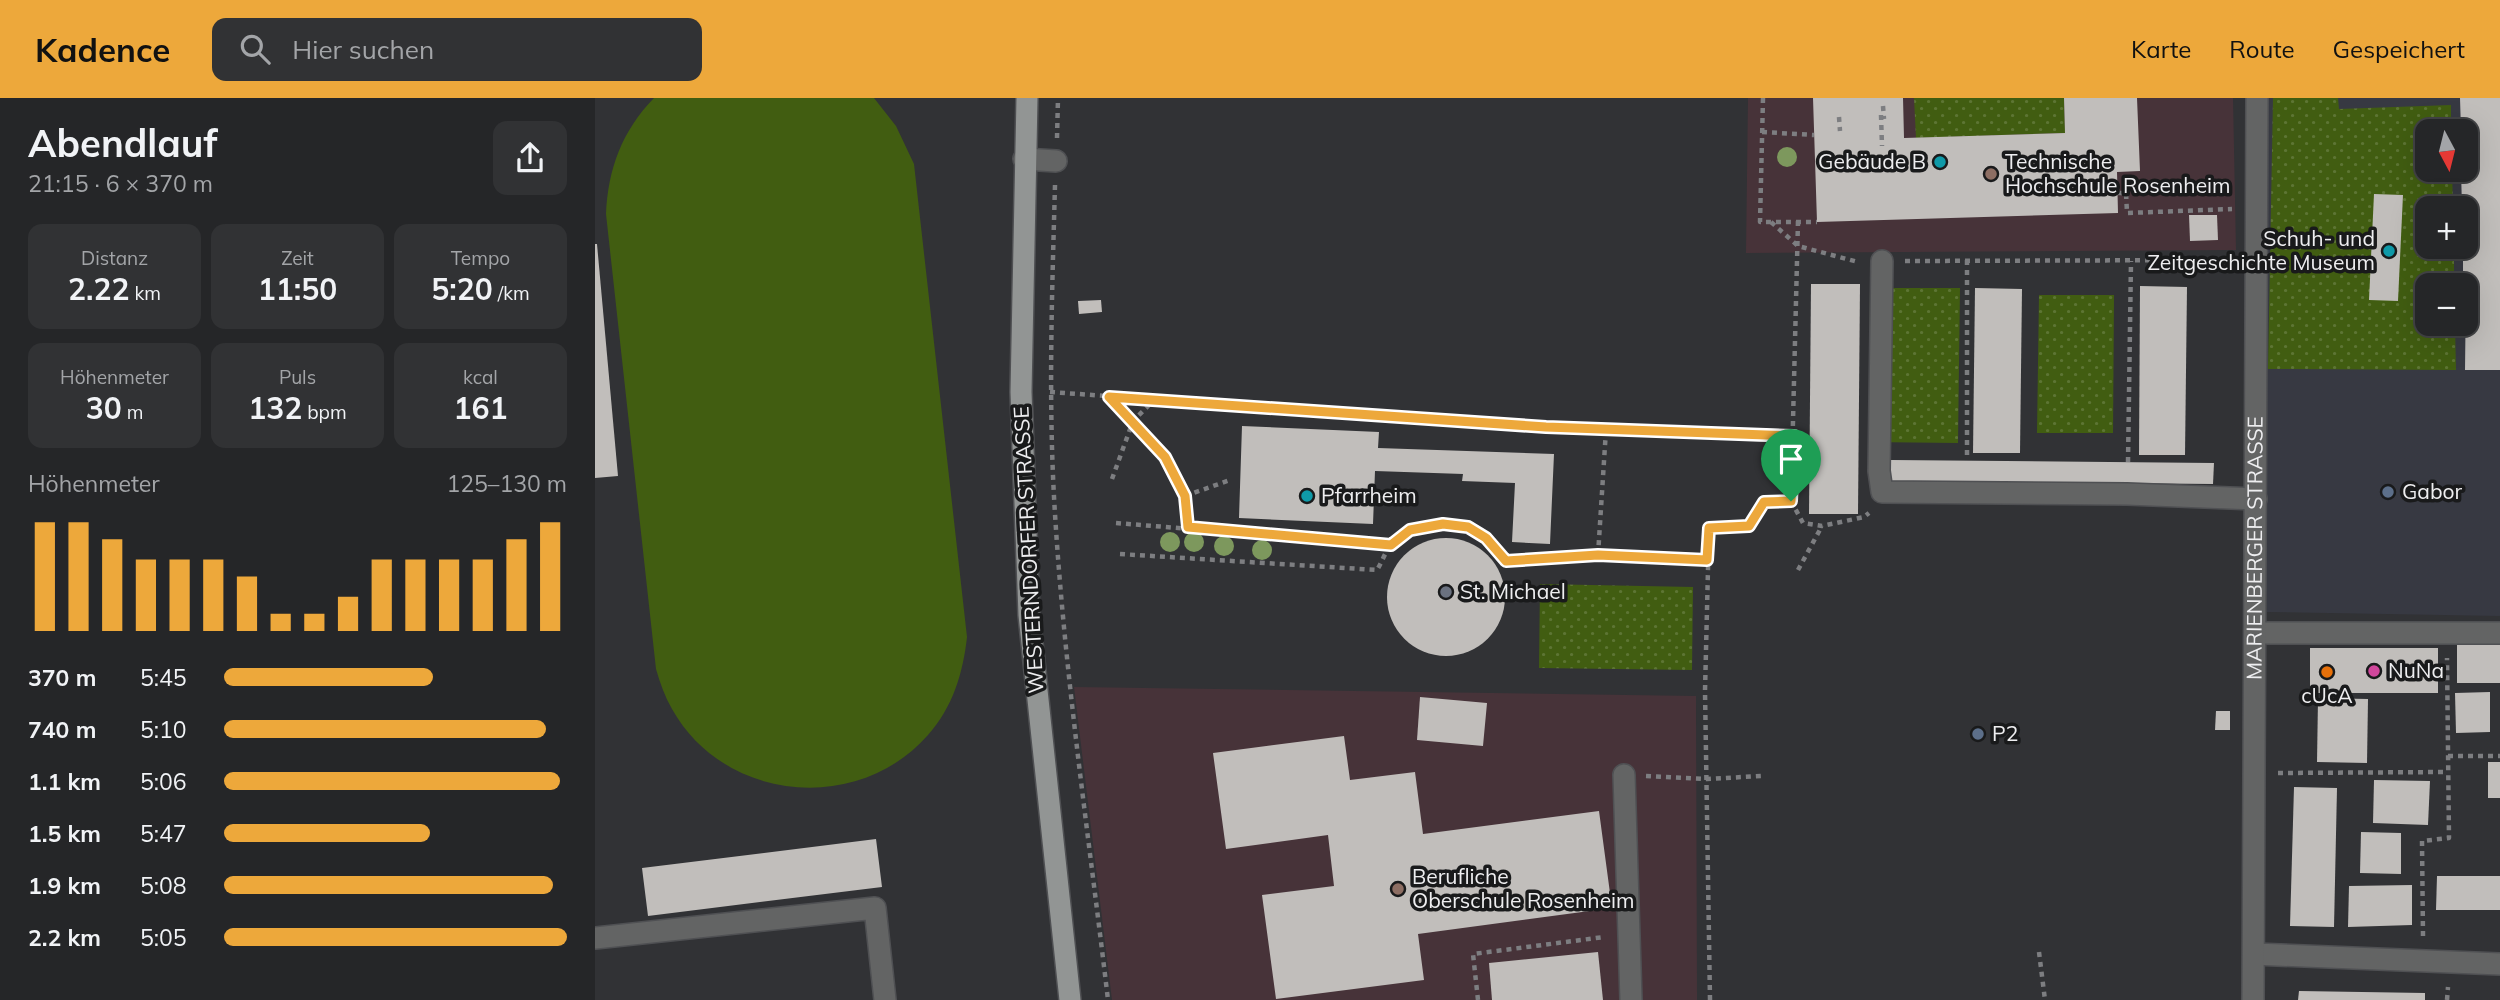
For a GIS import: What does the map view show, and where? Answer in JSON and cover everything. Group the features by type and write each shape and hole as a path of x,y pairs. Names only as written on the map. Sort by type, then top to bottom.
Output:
{"main road":[{"name":"WESTERNDORFER STRASSE","path":"1027,98 1021,392 1028,615 1070,1000"}],"street":[{"name":"MARIENBERGER STRASSE","path":"2253,1000 2257,98"},
{"path":"1024,159 1056,161"},
{"path":"1882,261 1879,471 1882,492 2127,494 2256,499"},
{"path":"2255,633 2500,633"},
{"path":"1624,775 1631,1000"},
{"path":"595,938 875,908 885,1000"},
{"path":"2254,954 2500,964"}],"path":[{"path":"1058,98 1050,392 1055,513 1062,614 1108,1000"},
{"path":"1763,98 1760,222 1817,222"},
{"path":"1883,106 1884,135"},
{"path":"1881,114 1882,146"},
{"path":"1839,117 1840,131"},
{"path":"1762,132 1814,135"},
{"path":"2066,165 2097,164"},
{"path":"2117,193 2126,193 2127,213 2258,208"},
{"path":"1798,220 1791,501 1803,523 1822,526 1864,517 1873,510 1882,492"},
{"path":"1771,222 1798,246"},
{"path":"1967,460 1967,260 2257,260"},
{"path":"2128,462 2131,261"},
{"path":"1050,392 1606,430 1794,436"},
{"path":"1109,397 1165,457 1185,496 1188,527"},
{"path":"1112,479 1133,421 1153,400"},
{"path":"1598,555 1606,430"},
{"path":"1185,496 1230,480"},
{"path":"1710,1000 1707,779 1709,528 1749,526 1764,502 1791,501"},
{"path":"1116,523 1391,545"},
{"path":"1120,554 1377,570 1391,545 1410,530 1443,524 1468,527 1486,538 1506,561 1598,555 1707,560"},
{"path":"1798,570 1822,526"},
{"path":"2423,962 2422,841 2449,838 2447,632"},
{"path":"2448,756 2500,756"},
{"path":"2255,773 2448,772"},
{"path":"1624,775 1707,779 1761,776"},
{"path":"1478,1000 1473,954 1629,934"},
{"path":"2039,952 2045,1000"}],"shaded area":[{"name":"Technische Hochschule Rosenheim","path":"1748,98 2233,98 2236,250 1746,253"},
{"name":"Gabor","path":"2255,98 2500,98 2500,616 2267,612"},
{"name":"Berufliche Oberschule Rosenheim","path":"1074,687 1696,696 1697,1000 1112,1000"}],"green space":[{"path":"654,98 874,98 896,126 914,164 967,637 963,664 944,713 928,735 899,761 866,778 830,786 793,787 757,779 724,764 695,740 672,709 656,669 606,214 607,197 614,166 625,137"},
{"path":"1914,98 2064,98 2065,133 1916,138"},
{"path":"2273,98 2338,98 2339,109 2451,105 2451,119 2415,119 2415,182 2452,182 2453,196 2415,196 2415,259 2454,259 2454,273 2415,273 2415,336 2455,336 2456,370 2268,369"},
{"path":"1870,288 1960,288 1958,443 1869,442"},
{"path":"2039,295 2114,295 2113,433 2037,433"},
{"path":"1540,584 1693,587 1692,670 1539,668"}],"building":[{"name":"Gebäude B","path":"1813,98 1903,98 1904,138 2065,133 2064,98 2137,98 2140,171 2117,172 2118,213 1817,222"},
{"path":"2460,98 2500,98 2500,370 2465,370 2465,336 2478,336 2478,273 2463,273 2463,259 2478,259 2478,196 2462,196 2461,182 2478,182 2478,119 2461,119"},
{"path":"2374,194 2403,195 2398,301 2369,300"},
{"path":"2189,215 2217,215 2218,240 2190,241"},
{"path":"595,244 618,476 595,478"},
{"path":"1811,284 1860,284 1858,514 1809,514"},
{"path":"2140,286 2187,287 2185,455 2139,455"},
{"path":"1975,288 2022,289 2020,453 1973,453"},
{"path":"1101,300 1102,312 1079,314 1078,301"},
{"name":"Pfarrheim","path":"1242,426 1379,432 1378,448 1554,454 1550,544 1512,542 1515,483 1462,481 1463,474 1375,471 1373,524 1239,518"},
{"path":"1891,460 2214,463 2213,484 1891,481"},
{"name":"St. Michael","path":"1446,538 1469,543 1488,555 1500,574 1505,597 1500,620 1488,639 1469,651 1446,656 1423,651 1404,639 1392,620 1387,597 1392,574 1404,555 1423,543"},
{"path":"2457,643 2500,643 2500,683 2457,683"},
{"name":"NuNa","path":"2310,648 2438,648 2438,693 2310,693"},
{"path":"2490,692 2490,732 2456,733 2455,693"},
{"path":"1420,697 1487,703 1483,746 1417,740"},
{"path":"2318,698 2368,699 2367,763 2317,762"},
{"path":"2216,711 2230,711 2230,730 2215,730"},
{"path":"1344,736 1350,780 1415,772 1423,834 1599,811 1612,908 1418,934 1424,980 1276,999 1262,895 1334,886 1328,835 1226,849 1213,753"},
{"path":"2488,762 2500,762 2500,798 2488,798"},
{"path":"2374,780 2430,781 2428,825 2373,823"},
{"path":"2294,787 2337,788 2334,927 2290,926"},
{"path":"2361,832 2401,833 2401,874 2360,873"},
{"path":"876,839 882,887 648,916 642,868"},
{"path":"2437,876 2500,876 2500,910 2436,910"},
{"path":"2412,885 2412,925 2348,927 2349,886"},
{"path":"1598,952 1603,1000 1492,1000 1489,963"},
{"path":"2299,991 2425,993 2425,1000 2298,1000"}],"place":[{"name":"Gebäude B","path":"1940,162"},
{"name":"Technische Hochschule Rosenheim","path":"1991,174"},
{"name":"Schuh- und Zeitgeschichte Museum","path":"2389,251"},
{"name":"Gabor","path":"2388,492"},
{"name":"Pfarrheim","path":"1307,496"},
{"name":"St. Michael","path":"1446,592"},
{"name":"NuNa","path":"2374,671"},
{"name":"cUcA","path":"2327,672"},
{"name":"P2","path":"1978,734"},
{"name":"Berufliche Oberschule Rosenheim","path":"1398,889"}],"route":[{"path":"1109,397 1546,427 1794,436 1791,501 1764,502 1749,526 1709,528 1707,560 1598,555 1506,561 1486,538 1468,527 1443,524 1410,530 1391,545 1188,527 1185,496 1165,457 1109,397"}]}
